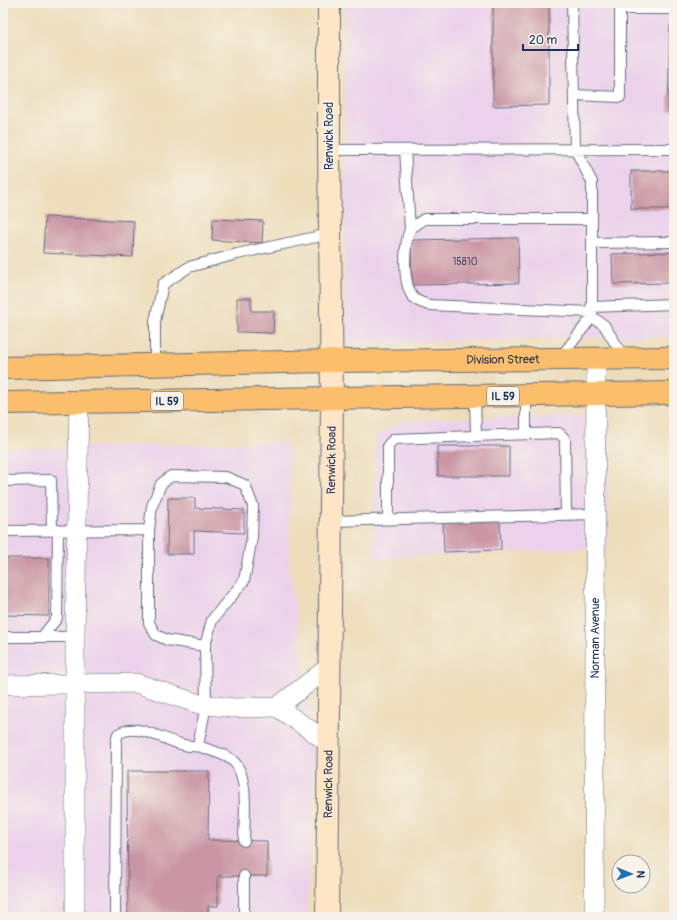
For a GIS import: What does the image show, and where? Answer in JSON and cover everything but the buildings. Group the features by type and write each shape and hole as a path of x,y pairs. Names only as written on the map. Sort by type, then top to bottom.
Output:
{"main road":[{"name":"Division Street","path":"3,368 155,366 332,361 674,358"},
{"name":"IL 59","path":"3,403 674,393"}],"street":[{"name":"Renwick Road","path":"327,917 332,398 329,3"},
{"name":"Norman Avenue","path":"594,917 596,359"},
{"path":"75,917 75,637 79,402"},
{"path":"277,707 329,667"},
{"path":"3,684 136,683 206,705 234,708 277,707 329,743"}],"lane":[{"path":"559,359 592,312 592,182 575,149 572,3"},
{"path":"574,96 620,96 620,9 674,9"},
{"path":"329,150 674,149"},
{"path":"406,150 410,230 405,248 407,279 413,298 420,303 592,312 674,304"},
{"path":"410,230 424,220 436,218 592,220"},
{"path":"155,366 155,321 163,284 189,267 236,254 330,234"},
{"path":"592,243 674,242"},
{"path":"592,312 604,325 625,359"},
{"path":"526,395 526,434"},
{"path":"475,396 476,436"},
{"path":"388,519 388,445 394,439 559,433 565,439 566,515"},
{"path":"198,746 206,705 204,646 212,620 244,580 252,538 253,506 245,485 226,477 171,476 161,484 152,506 149,530 149,623 156,635 167,640 204,646"},
{"path":"3,481 52,480 57,618 42,637"},
{"path":"331,521 595,514"},
{"path":"3,531 149,530"},
{"path":"3,637 75,637"},
{"path":"115,917 116,741 118,734 124,730 137,730 174,742 198,746 232,760 241,770 244,788 244,841"},
{"path":"244,876 244,917"}],"shaded area":[{"path":"345,3 674,3 674,336 345,343"},
{"path":"609,414 608,548 374,558 376,435 406,420"},
{"path":"286,442 290,455 289,565 316,758 306,917 3,917 3,449"}]}
